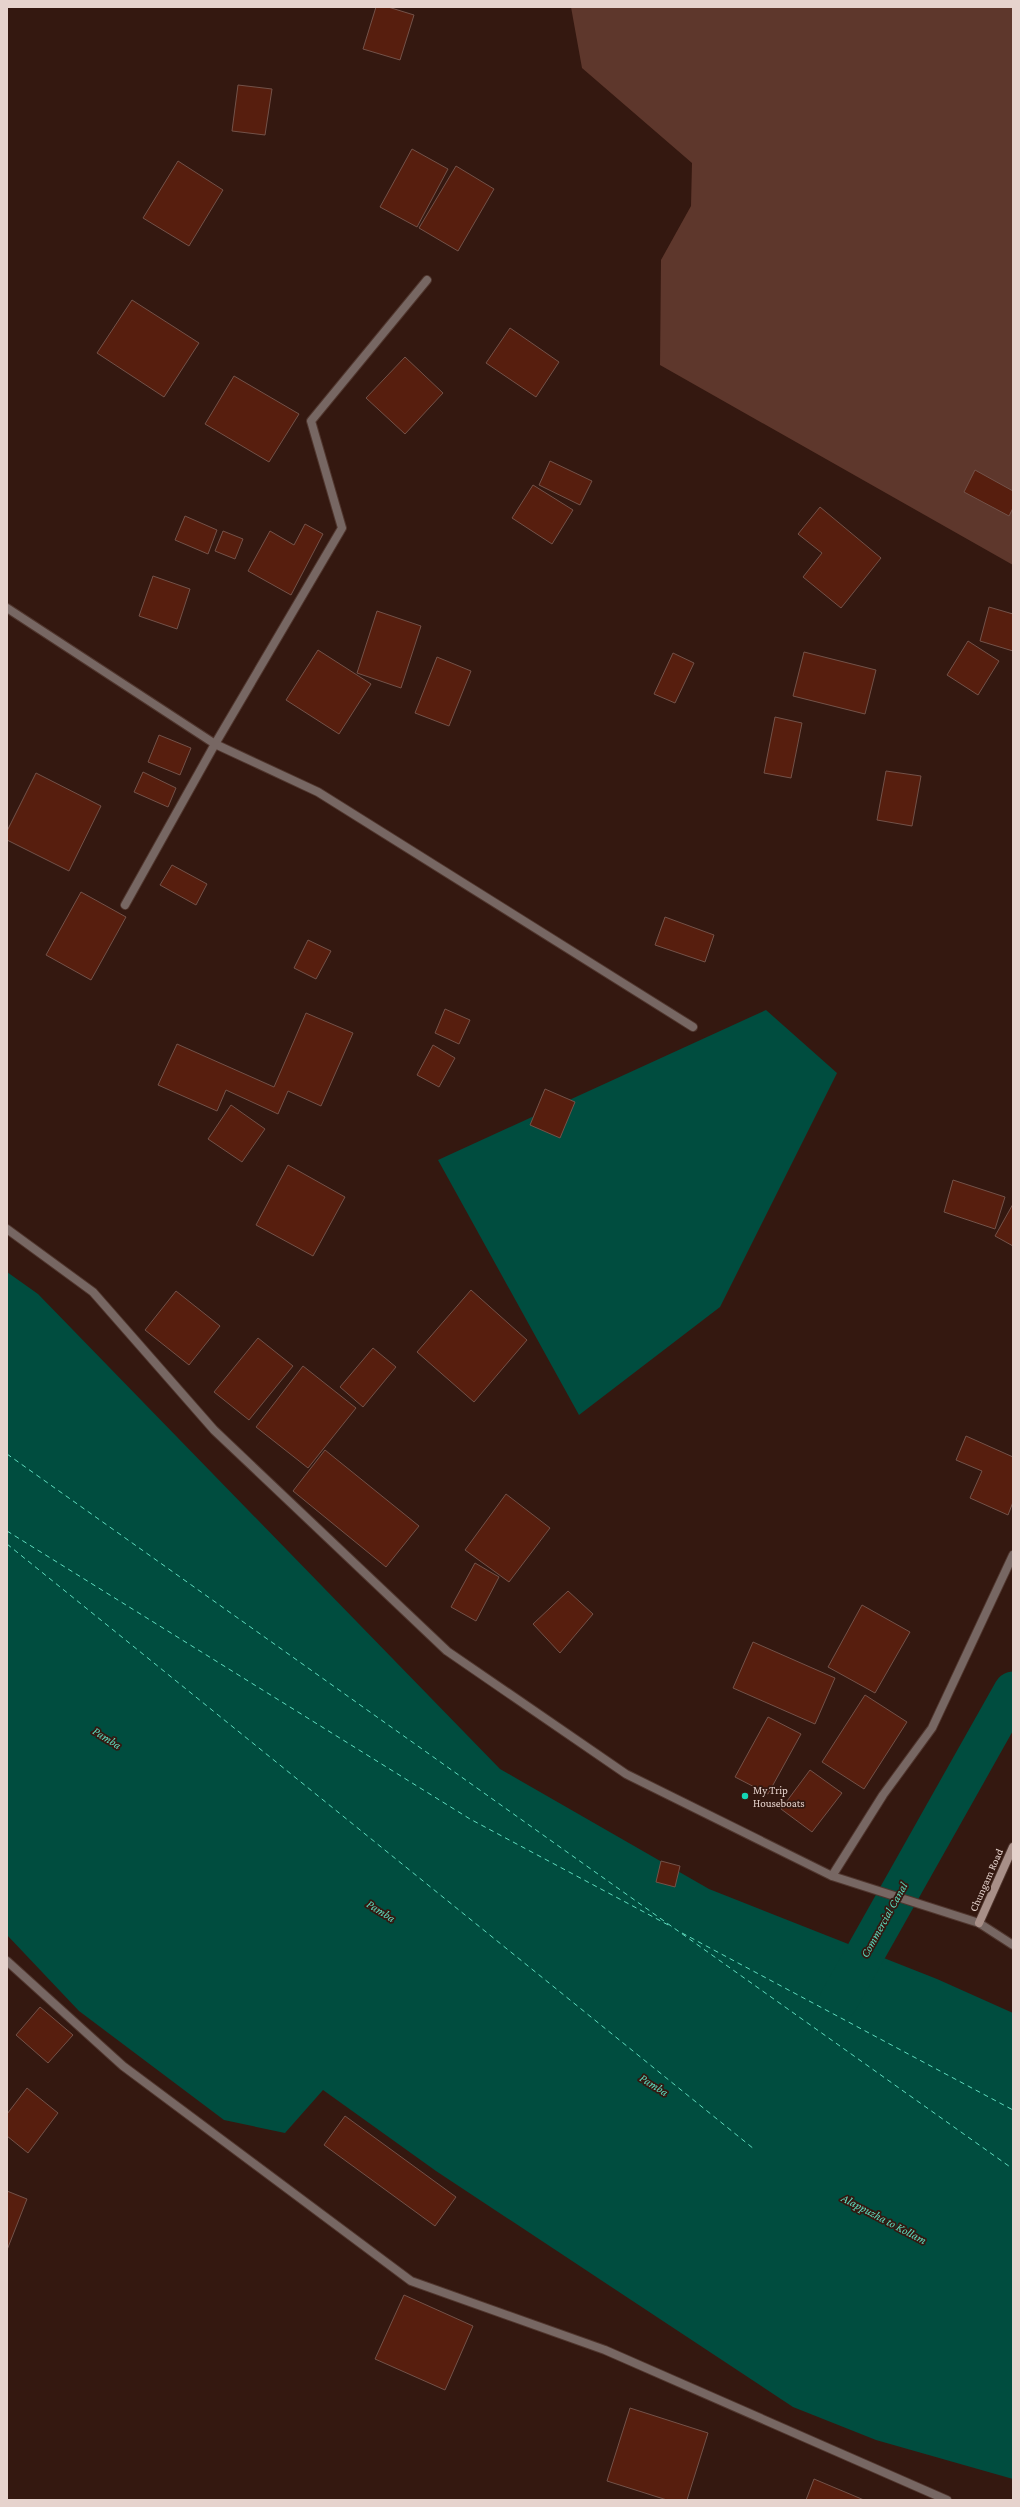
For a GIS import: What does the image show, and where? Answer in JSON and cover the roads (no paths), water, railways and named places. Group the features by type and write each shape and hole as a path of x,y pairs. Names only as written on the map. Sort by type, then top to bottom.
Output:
{"main road":[{"name":"Chungam Road","path":"979,1923 1013,1847"}],"street":[{"path":"126,905 214,744 342,528 311,421 427,280"},
{"path":"7,608 214,744 318,792 694,1027"},
{"path":"7,1229 93,1292 214,1430 447,1651 626,1774 832,1876 979,1923 1013,1945"},
{"path":"832,1876 883,1795 932,1728 1013,1555"},
{"path":"7,1961 123,2066 411,2281 605,2350 947,2500"}],"water":[{"path":"766,1010 837,1073 720,1307 579,1415 438,1160"},
{"path":"7,1272 38,1294 500,1769 709,1889 937,1979 1013,2013 1013,2479 876,2440 793,2407 436,2171 323,2090 285,2133 224,2120 79,2011 7,1935"}],"waterway":[{"name":"Commercial Canal","path":"839,2000 1013,1691"}],"place":[{"name":"My Trip Houseboats","path":"745,1796"}],"water label":[{"name":"Pamba","path":"107,1738"},
{"name":"Pamba","path":"381,1911"},
{"name":"Pamba","path":"654,2085"},
{"name":"Alappuzha to Kollam","path":"884,2219"}]}
